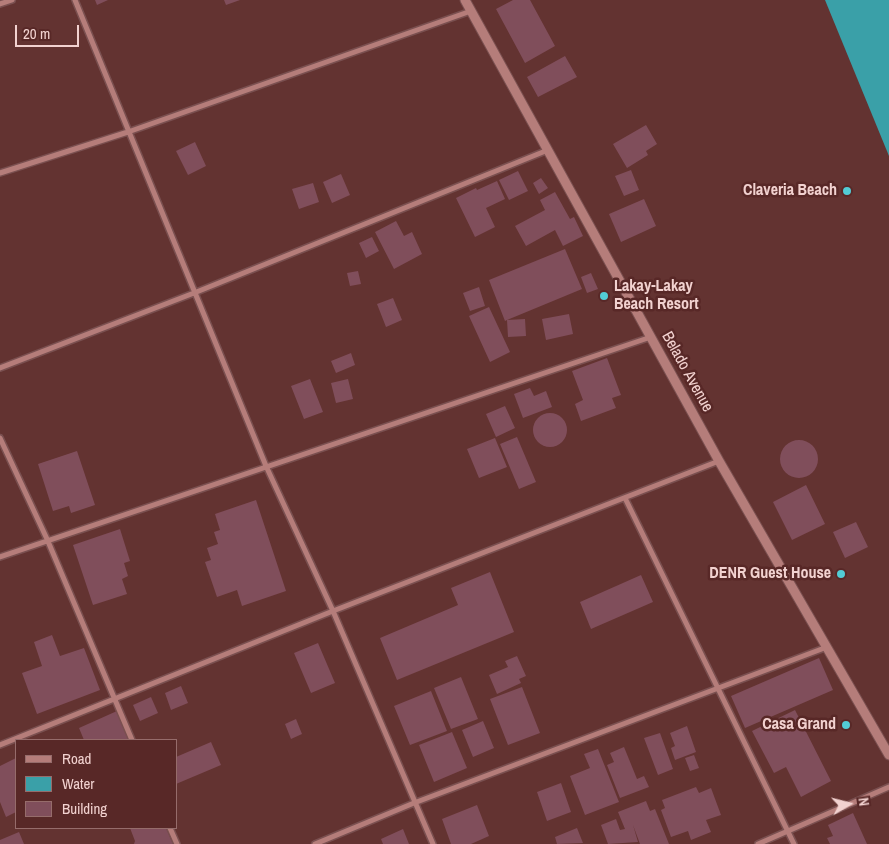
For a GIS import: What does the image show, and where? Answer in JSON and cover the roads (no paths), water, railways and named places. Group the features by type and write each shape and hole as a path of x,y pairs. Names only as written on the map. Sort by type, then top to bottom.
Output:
{"street":[{"path":"0,4 12,0"},
{"path":"76,0 128,132 266,466 333,611 433,844"},
{"name":"Belado Avenue","path":"466,0 719,461 889,755"},
{"path":"0,173 128,132 471,11"},
{"path":"0,368 194,293 548,150"},
{"path":"0,557 47,539 651,337"},
{"path":"0,438 47,539 132,739"},
{"path":"0,745 333,611 719,461"},
{"path":"625,498 794,844"},
{"path":"315,844 414,803 827,647"},
{"path":"758,844 889,787"},
{"path":"170,829 177,844"}],"water":[{"path":"825,0 889,0 889,156"}],"place":[{"name":"Claveria Beach","path":"847,191"},
{"name":"Lakay-Lakay Beach Resort","path":"604,296"},
{"name":"DENR Guest House","path":"841,574"},
{"name":"Casa Grand","path":"846,725"}]}
